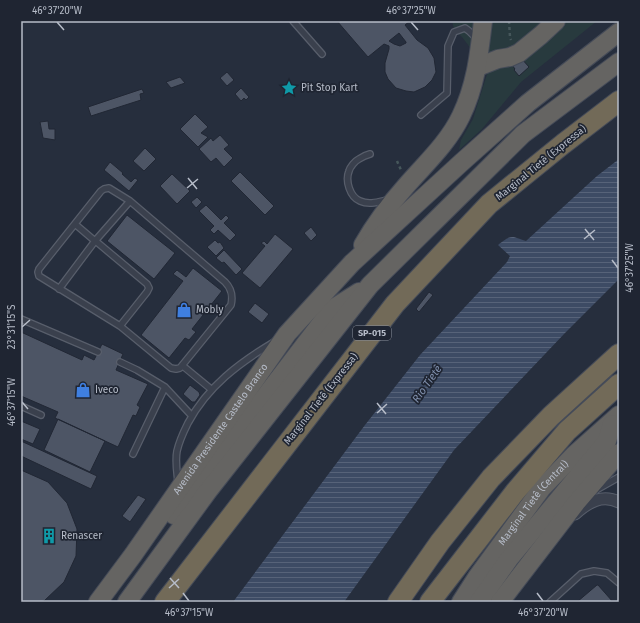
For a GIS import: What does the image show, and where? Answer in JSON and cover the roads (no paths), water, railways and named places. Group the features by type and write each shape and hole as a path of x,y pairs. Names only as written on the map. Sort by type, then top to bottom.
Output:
{"highway":[{"path":"352,263 376,222 444,144 461,116 478,67 483,21"},
{"path":"478,67 519,53 556,21"},
{"path":"352,263 528,103 619,32"},
{"path":"127,602 208,491 370,285 523,134 619,62"},
{"name":"Marginal Tietê (Expressa)","path":"165,602 395,304 489,204 619,101"},
{"name":"Avenida Presidente Castelo Branco","path":"98,602 133,555 286,334 352,263"},
{"path":"133,555 152,543 332,309 370,285"},
{"path":"398,602 440,542 491,478 551,416 619,354"},
{"path":"431,601 515,492 567,431 619,384"},
{"path":"567,431 617,411"},
{"path":"479,602 509,559 607,441 617,411"},
{"name":"Marginal Tietê (Central)","path":"461,602 477,577 542,488 617,411"},
{"path":"500,602 576,503 619,453"}],"street":[{"path":"549,539 584,506 594,500 600,498 619,502"}],"lane":[{"path":"293,21 322,54"},
{"path":"421,115 447,93 448,46 454,32 465,28 480,44"},
{"path":"370,154 359,158 349,171 348,187 351,194 358,201 370,203 396,199"},
{"path":"109,188 130,201 230,287 233,298 231,305 183,366 176,370 171,368 120,326 39,276 39,268 74,224 104,189 109,188"},
{"path":"59,289 95,241 130,201"},
{"path":"74,224 147,284 149,288 120,326"},
{"path":"21,319 98,352"},
{"path":"178,488 176,464 177,451 192,416 211,389 225,375 286,334"},
{"path":"120,362 137,370 165,387 192,416"},
{"path":"183,366 211,389"},
{"path":"133,454 165,387"},
{"path":"21,406 41,415"},
{"path":"576,503 619,476"},
{"path":"550,602 581,574 594,571 607,573 619,583"}],"water":[{"name":"Rio Tietê","path":"619,159 619,279 564,334 454,450 344,602 233,602 365,425 420,355 507,262 510,256 498,245 506,239 512,237 526,241 597,176"}],"place":[{"name":"Pit Stop Kart","path":"289,88"},
{"name":"Mobly","path":"184,310"},
{"name":"Iveco","path":"83,390"},
{"name":"Renascer","path":"49,536"}]}
